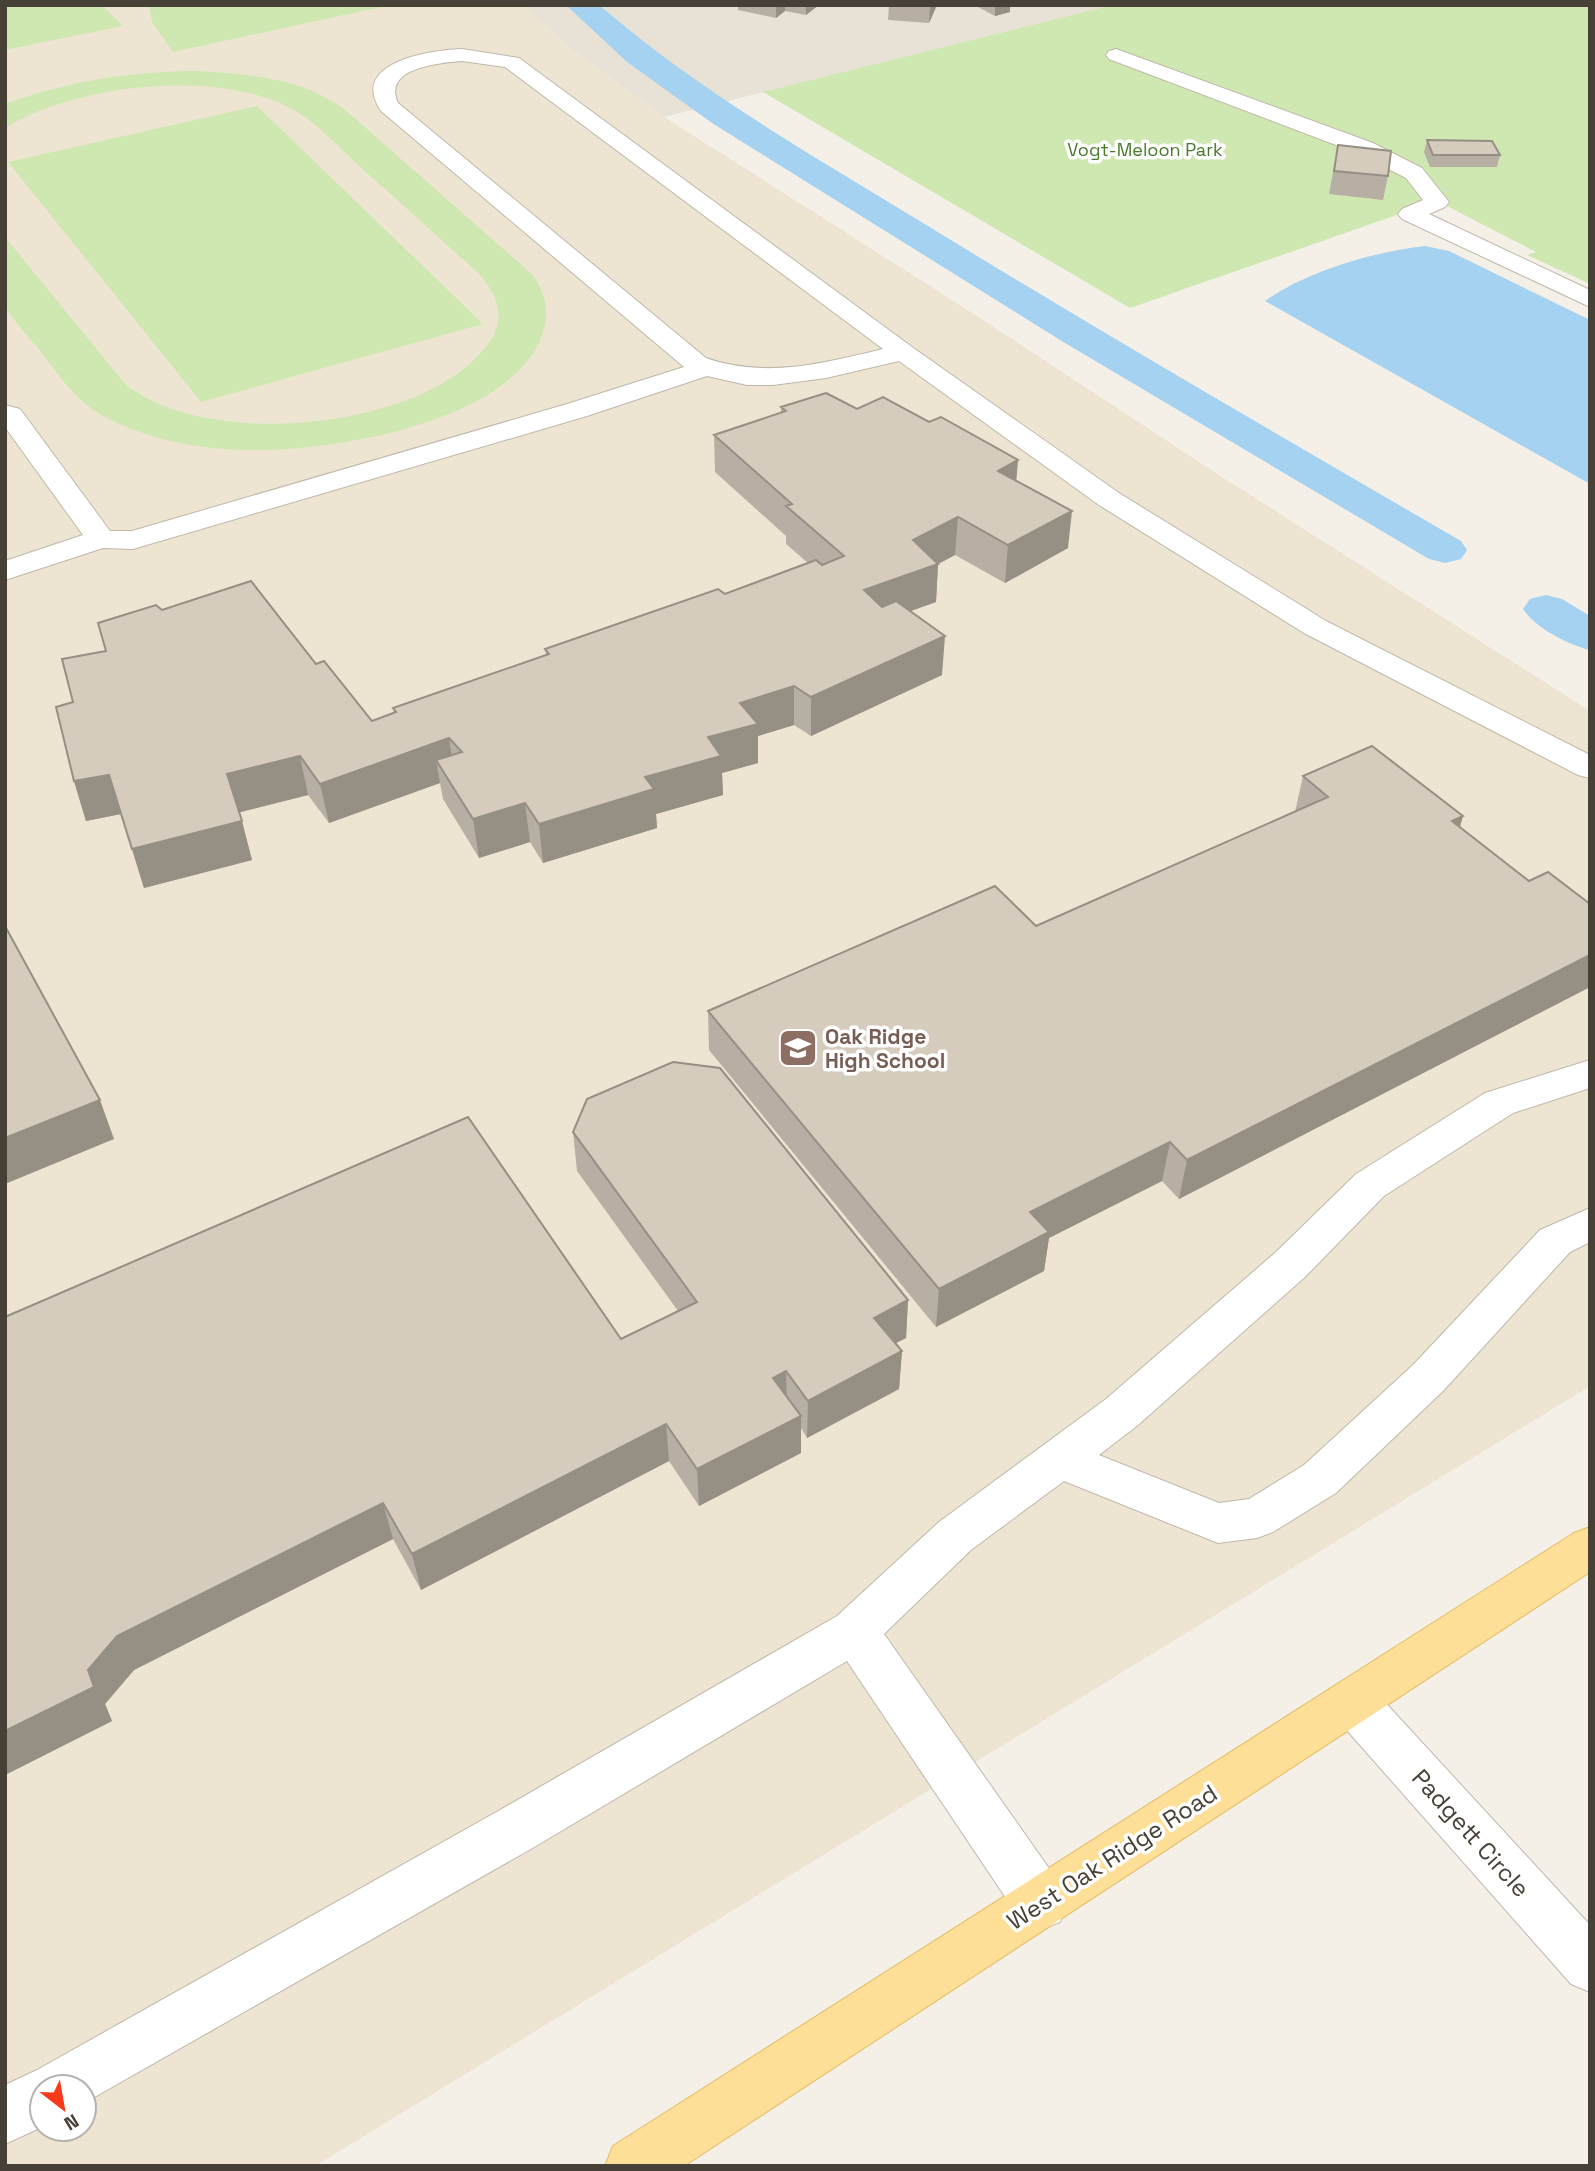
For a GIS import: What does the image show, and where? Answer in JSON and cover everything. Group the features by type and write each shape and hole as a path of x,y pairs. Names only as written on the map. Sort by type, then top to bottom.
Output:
{"main road":[{"name":"West Oak Ridge Road","path":"633,2166 1590,1547"}],"street":[{"path":"1116,55 1366,148 1414,173 1437,202 1410,214 1590,300"},
{"path":"903,352 779,378 743,377 697,364 390,106 382,97 382,85 387,77 409,65 436,58 478,56 512,62 903,352 1109,499 1270,601 1410,678 1590,768"},
{"path":"5,571 101,539 133,540 578,410 707,368"},
{"path":"5,413 34,447 101,539"},
{"path":"5,455 34,447"},
{"path":"83,2073 518,1828 854,1631 955,1536 1122,1412 1290,1265 1370,1185 1499,1104 1590,1074"},
{"path":"1060,1459 1218,1523 1257,1518 1321,1479 1428,1378 1555,1241 1590,1224"},
{"path":"854,1631 1041,1903"},
{"name":"Padgett Circle","path":"1353,1702 1590,1965"},
{"path":"5,2116 28,2104"}],"shaded area":[{"name":"Oak Ridge High School","path":"5,5 522,5 571,49 664,117 1590,711 1590,1386 315,2166 5,2166"},
{"path":"522,5 1112,5 664,117 571,49"}],"green space":[{"path":"5,5 102,5 123,26 5,50"},
{"path":"149,5 390,5 173,52 152,22"},
{"name":"Vogt-Meloon Park","path":"1112,5 1590,5 1590,284 1527,255 1536,252 1437,201 1130,308 763,92"},
{"path":"198,71 274,79 327,98 343,108 533,275 544,297 546,319 542,335 525,364 498,388 464,408 425,423 343,443 305,448 250,450 183,444 139,432 118,423 81,400 5,305 5,237 126,385 154,401 184,413 247,423 277,424 344,417 378,409 441,384 467,366 494,335 498,307 491,289 478,273 328,136 294,110 263,97 227,89 148,87 108,92 70,101 35,113 5,128 5,104 28,96 76,83 124,75"},
{"path":"257,106 483,324 201,402 8,162"}],"water":[{"path":"1425,246 1449,251 1590,320 1590,484 1265,301 1300,281 1341,264"}],"building":[{"path":"1427,140 1492,141 1500,155 1433,155"},
{"path":"1338,145 1391,151 1388,176 1334,171"},
{"path":"826,393 857,409 883,397 929,422 941,417 1018,460 998,471 1072,511 1008,545 958,517 913,540 938,564 864,590 882,607 896,601 945,636 811,697 794,686 740,703 758,724 708,737 721,756 645,777 654,789 539,824 525,803 473,819 436,760 462,752 449,738 320,784 300,756 227,774 242,821 132,849 109,775 74,781 56,707 73,702 62,659 106,651 98,623 156,605 162,610 251,581 316,664 324,661 372,721 396,712 393,708 549,654 545,649 718,589 725,594 816,560 822,565 844,556 786,506 792,504 714,435 786,411 781,407"},
{"path":"1372,746 1463,816 1452,821 1529,881 1548,872 1590,904 1590,955 1187,1160 1170,1142 1030,1212 1049,1232 939,1289 708,1011 995,886 1036,926 1328,797 1303,776"},
{"path":"5,926 100,1100 5,1138"},
{"path":"673,1062 720,1068 908,1300 874,1318 902,1351 808,1401 786,1371 773,1378 801,1416 697,1469 666,1424 412,1554 383,1503 117,1636 88,1670 94,1687 5,1731 5,1317 468,1117 621,1339 697,1302 573,1132 587,1099"}],"waterway":[{"path":"581,5 638,55 724,116 1079,335 1445,550"},
{"path":"1546,609 1590,636"}],"place":[{"name":"Oak Ridge High School","path":"798,1048"}]}
